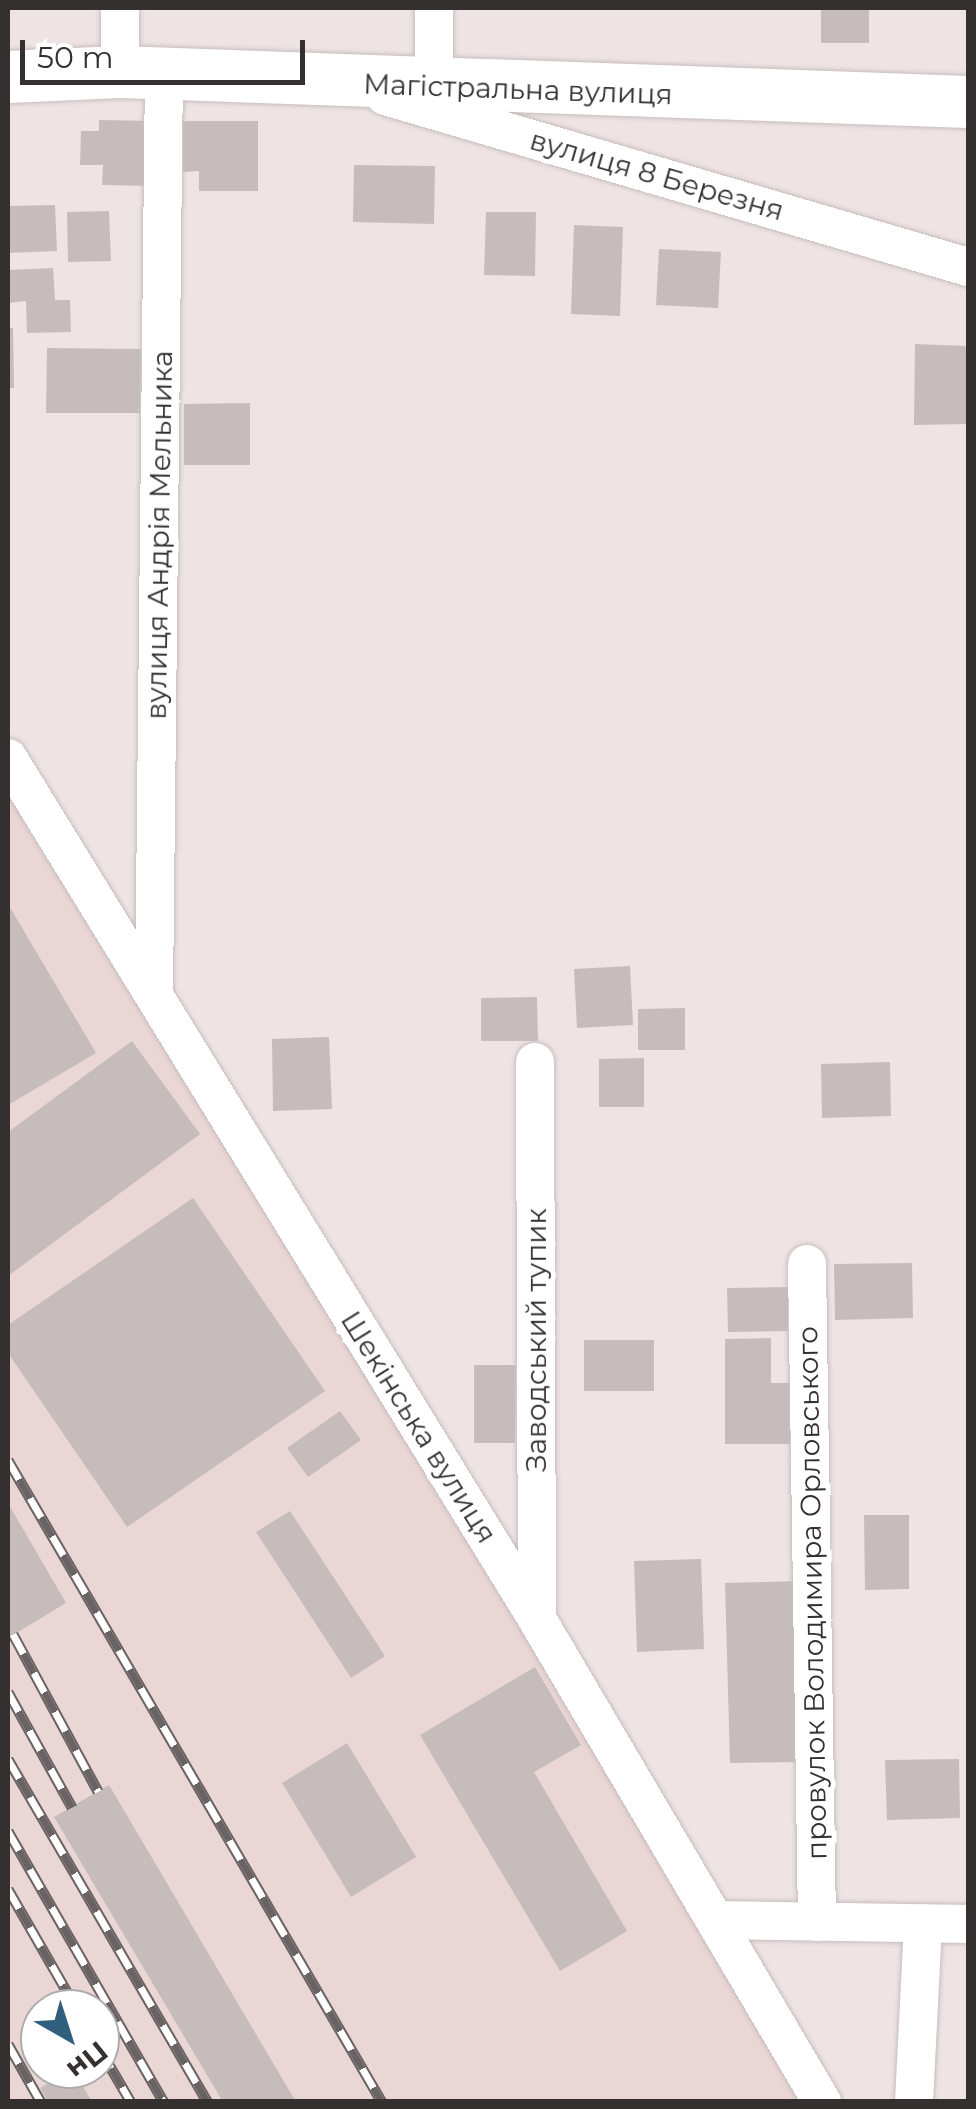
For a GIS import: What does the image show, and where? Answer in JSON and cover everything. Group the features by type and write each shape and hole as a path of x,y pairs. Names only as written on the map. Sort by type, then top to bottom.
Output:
{"main road":[{"name":"Магістральна вулиця","path":"8,77 142,74 434,88 968,102"}],"street":[{"name":"вулиця Андрія Мельника","path":"120,8 142,74 154,994"},
{"path":"434,8 434,88"},
{"name":"вулиця 8 Березня","path":"344,84 968,267"},
{"name":"Шекінська вулиця","path":"8,758 537,1619 822,2102"},
{"name":"Заводський тупик","path":"535,1062 537,1619"},
{"name":"провулок Володимира Орловського","path":"808,1264 818,1922"},
{"path":"718,1920 968,1924"},
{"path":"914,2102 923,1923"}],"shaded area":[{"path":"8,758 822,2101 8,2101"}],"building":[{"path":"821,8 869,8 869,43 821,43"},
{"path":"99,120 153,121 152,186 102,185 103,165 80,165 81,131 99,131"},
{"path":"183,121 258,121 258,191 199,191 199,171 183,172"},
{"path":"354,165 435,166 434,224 353,222"},
{"path":"55,205 57,251 8,253 8,206"},
{"path":"109,211 111,261 68,262 67,212"},
{"path":"486,212 536,212 535,276 484,275"},
{"path":"574,225 623,227 620,316 571,314"},
{"path":"659,249 721,252 718,308 656,305"},
{"path":"53,268 55,300 70,300 71,332 27,333 26,301 8,303 8,270"},
{"path":"8,328 13,328 14,388 8,388"},
{"path":"915,344 968,346 968,424 914,425"},
{"path":"47,348 141,349 140,413 46,413"},
{"path":"250,403 250,465 184,465 184,404"},
{"path":"8,904 96,1053 8,1105"},
{"path":"630,966 633,1025 577,1028 574,969"},
{"path":"537,997 538,1041 481,1041 481,998"},
{"path":"685,1008 685,1050 638,1050 638,1009"},
{"path":"329,1037 332,1109 273,1111 272,1039"},
{"path":"132,1041 200,1134 8,1276 8,1132"},
{"path":"644,1058 644,1107 599,1107 599,1059"},
{"path":"890,1062 891,1116 822,1118 821,1064"},
{"path":"193,1198 325,1391 127,1527 8,1353 8,1325"},
{"path":"912,1263 913,1318 835,1320 834,1264"},
{"path":"788,1287 788,1331 728,1332 727,1288"},
{"path":"771,1338 771,1383 790,1383 790,1444 725,1444 725,1339"},
{"path":"584,1340 654,1340 654,1391 584,1391"},
{"path":"474,1365 516,1365 515,1443 474,1443"},
{"path":"340,1411 361,1440 308,1477 287,1448"},
{"path":"8,1503 66,1603 8,1638"},
{"path":"290,1511 385,1656 351,1678 256,1532"},
{"path":"864,1515 909,1515 909,1589 865,1590"},
{"path":"701,1559 704,1649 637,1652 634,1561"},
{"path":"800,1581 804,1762 730,1763 725,1583"},
{"path":"535,1667 581,1745 534,1772 627,1931 560,1971 420,1735"},
{"path":"347,1743 416,1857 351,1897 282,1783"},
{"path":"959,1759 960,1818 887,1820 885,1760"},
{"path":"109,1785 296,2102 223,2102 54,1817"},
{"path":"41,2089 85,2089 92,2102 48,2102"}],"railway":[{"path":"8,1460 382,2102"},
{"path":"13,1634 98,1791"},
{"path":"8,1692 72,1807"},
{"path":"8,1759 208,2102"},
{"path":"8,1831 164,2102"},
{"path":"8,1889 66,1989"},
{"path":"8,2044 41,2102"},
{"path":"120,2083 131,2102"}]}
